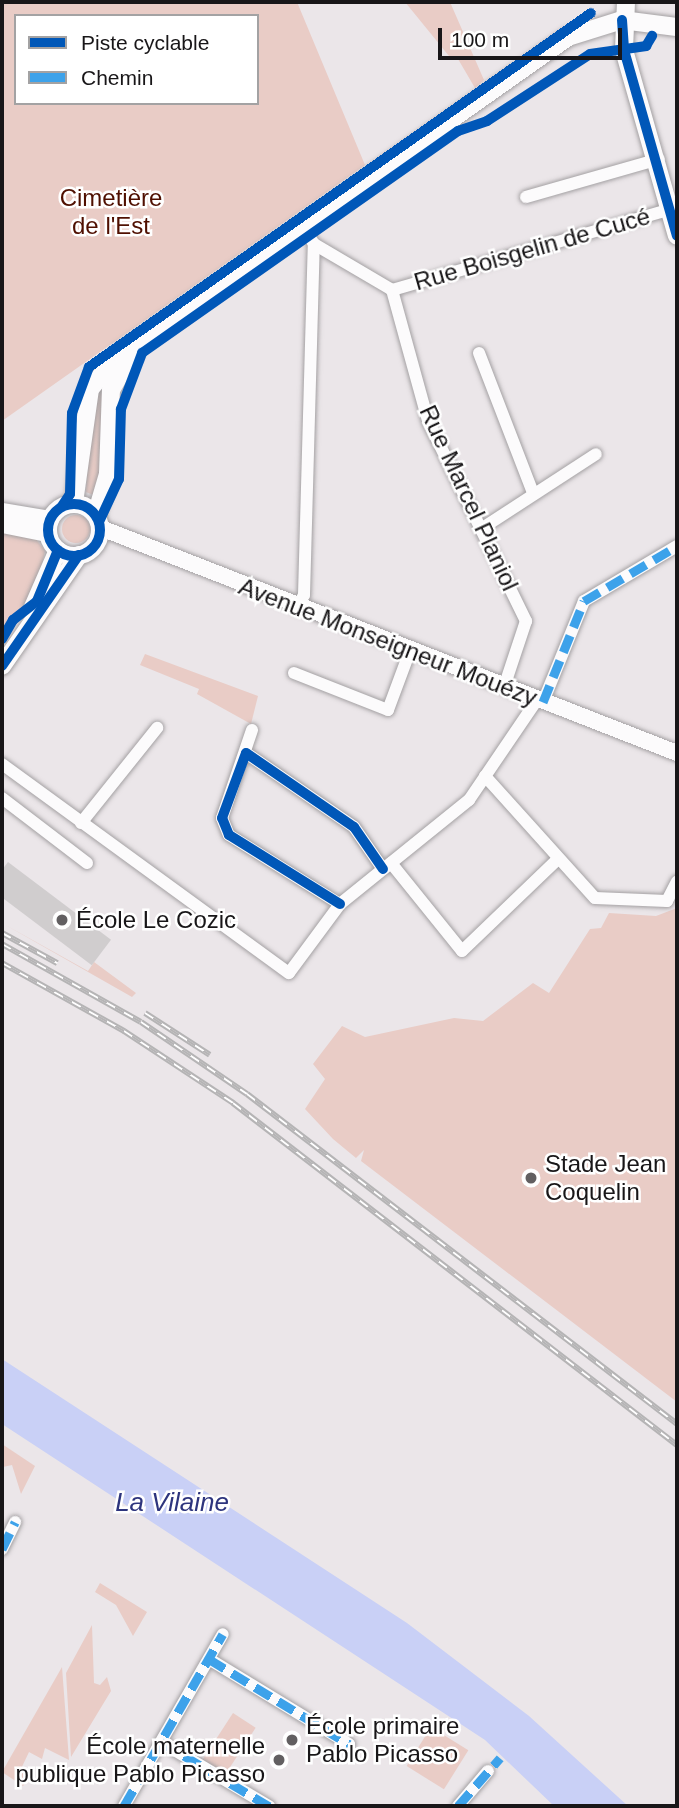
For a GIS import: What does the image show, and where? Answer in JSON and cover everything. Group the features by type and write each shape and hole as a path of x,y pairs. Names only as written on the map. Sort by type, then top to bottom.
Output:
{"main road":[{"path":"615,2 624,11 635,47 645,112 677,236"},
{"path":"2,653 47,585 58,550 50,526 74,503 90,389 106,364 303,228 568,37 624,11 677,27"},
{"path":"2,666 79,555 97,543 108,474 113,382 150,335"},
{"path":"74,503 99,522"},
{"path":"58,550 79,555"}],"street":[{"path":"526,197 659,159"},
{"name":"Rue Boisgelin de Cucé","path":"392,290 671,209"},
{"path":"303,228 314,244 392,290"},
{"path":"297,608 303,596 314,244"},
{"name":"Rue Marcel Planiol","path":"392,290 428,421 527,621 504,687"},
{"path":"479,354 533,493"},
{"path":"481,528 596,454"},
{"path":"2,511 50,526"},
{"name":"Avenue Monseigneur Mouézy","path":"99,522 297,608 677,753"},
{"path":"2,525 50,526"},
{"path":"2,764 289,974 340,904 469,800 540,701 584,601 677,546"},
{"path":"294,673 388,710 410,651"},
{"path":"81,823 157,728"},
{"path":"252,730 222,818 229,835 340,904"},
{"path":"246,753 354,827 462,951 558,859"},
{"path":"485,776 595,898 624,895 655,902 667,901 677,881"},
{"path":"2,797 87,863"},
{"path":"2,1549 15,1522"},
{"path":"124,1806 223,1634"},
{"path":"209,1659 349,1744"},
{"path":"161,1742 269,1806"},
{"path":"458,1806 488,1771"}],"green space":[{"name":"Cimetière de l'Est","path":"2,2 297,2 365,165 2,421"},
{"path":"405,2 450,2 484,80 475,88 458,59 449,56"},
{"path":"108,369 102,401 98,497 86,492 91,410"},
{"path":"76,515 86,519 90,529 86,539 76,543 66,539 62,529 66,519"},
{"path":"2,532 36,539 45,551 37,587 4,630"},
{"path":"145,654 258,696 251,724 197,694 199,689 140,665"},
{"name":"Stade Jean Coquelin","path":"677,908 677,1402 361,1161 364,1150 356,1158 333,1139 305,1109 325,1079 313,1064 342,1026 365,1037 454,1018 483,1021 533,983 549,993 590,929 601,928 609,913 656,916"},
{"path":"2,923 88,971 94,962 136,993 132,997"},
{"path":"2,1444 35,1466 21,1494 12,1465 3,1467"},
{"path":"100,1583 147,1612 133,1636 116,1605 95,1592"},
{"path":"92,1625 94,1683 100,1685 107,1677 111,1691 71,1757 66,1673"},
{"path":"62,1667 69,1760 45,1748 42,1759 29,1752 20,1771 30,1777 23,1786 2,1772"},
{"path":"233,1713 256,1728 225,1775 203,1760"},
{"path":"431,1727 468,1750 444,1789 407,1766"}],"water":[{"name":"La Vilaine","path":"2,1359 407,1623 529,1716 628,1806 554,1806 485,1740 2,1424"}],"building":[{"name":"École Le Cozic","path":"8,862 111,940 92,965 2,898 2,870"}],"railway":[{"path":"2,933 57,963"},
{"path":"2,944 141,1022 247,1094 677,1424"},
{"path":"2,963 124,1031 233,1103 677,1445"},
{"path":"145,1013 210,1055"}],"marked path":[{"path":"543,702 584,601 677,546"},
{"path":"2,1549 15,1522"},
{"path":"124,1806 223,1634"},
{"path":"209,1659 349,1744"},
{"path":"161,1742 269,1806"},
{"path":"458,1806 500,1758"}],"cycle path":[{"path":"62,506 70,494 72,413 89,367 591,13"},
{"path":"622,20 624,50 677,236"},
{"path":"99,522 119,479 121,409 142,353 458,131 487,121 590,54 646,46 652,36"},
{"path":"74,504 84,506 92,512 98,520 100,530 98,540 92,548 84,554 74,556 64,554 56,548 50,540 48,530 50,520 56,512 64,506 74,504"},
{"path":"2,639 13,620 37,601 58,550"},
{"path":"2,666 79,555"},
{"path":"340,904 229,835 222,818 246,753 354,827 383,869"}],"place":[{"name":"École Le Cozic","path":"62,920"},
{"name":"Stade Jean Coquelin","path":"531,1178"},
{"name":"École primaire Pablo Picasso","path":"292,1740"},
{"name":"École maternelle publique Pablo Picasso","path":"279,1760"}]}
